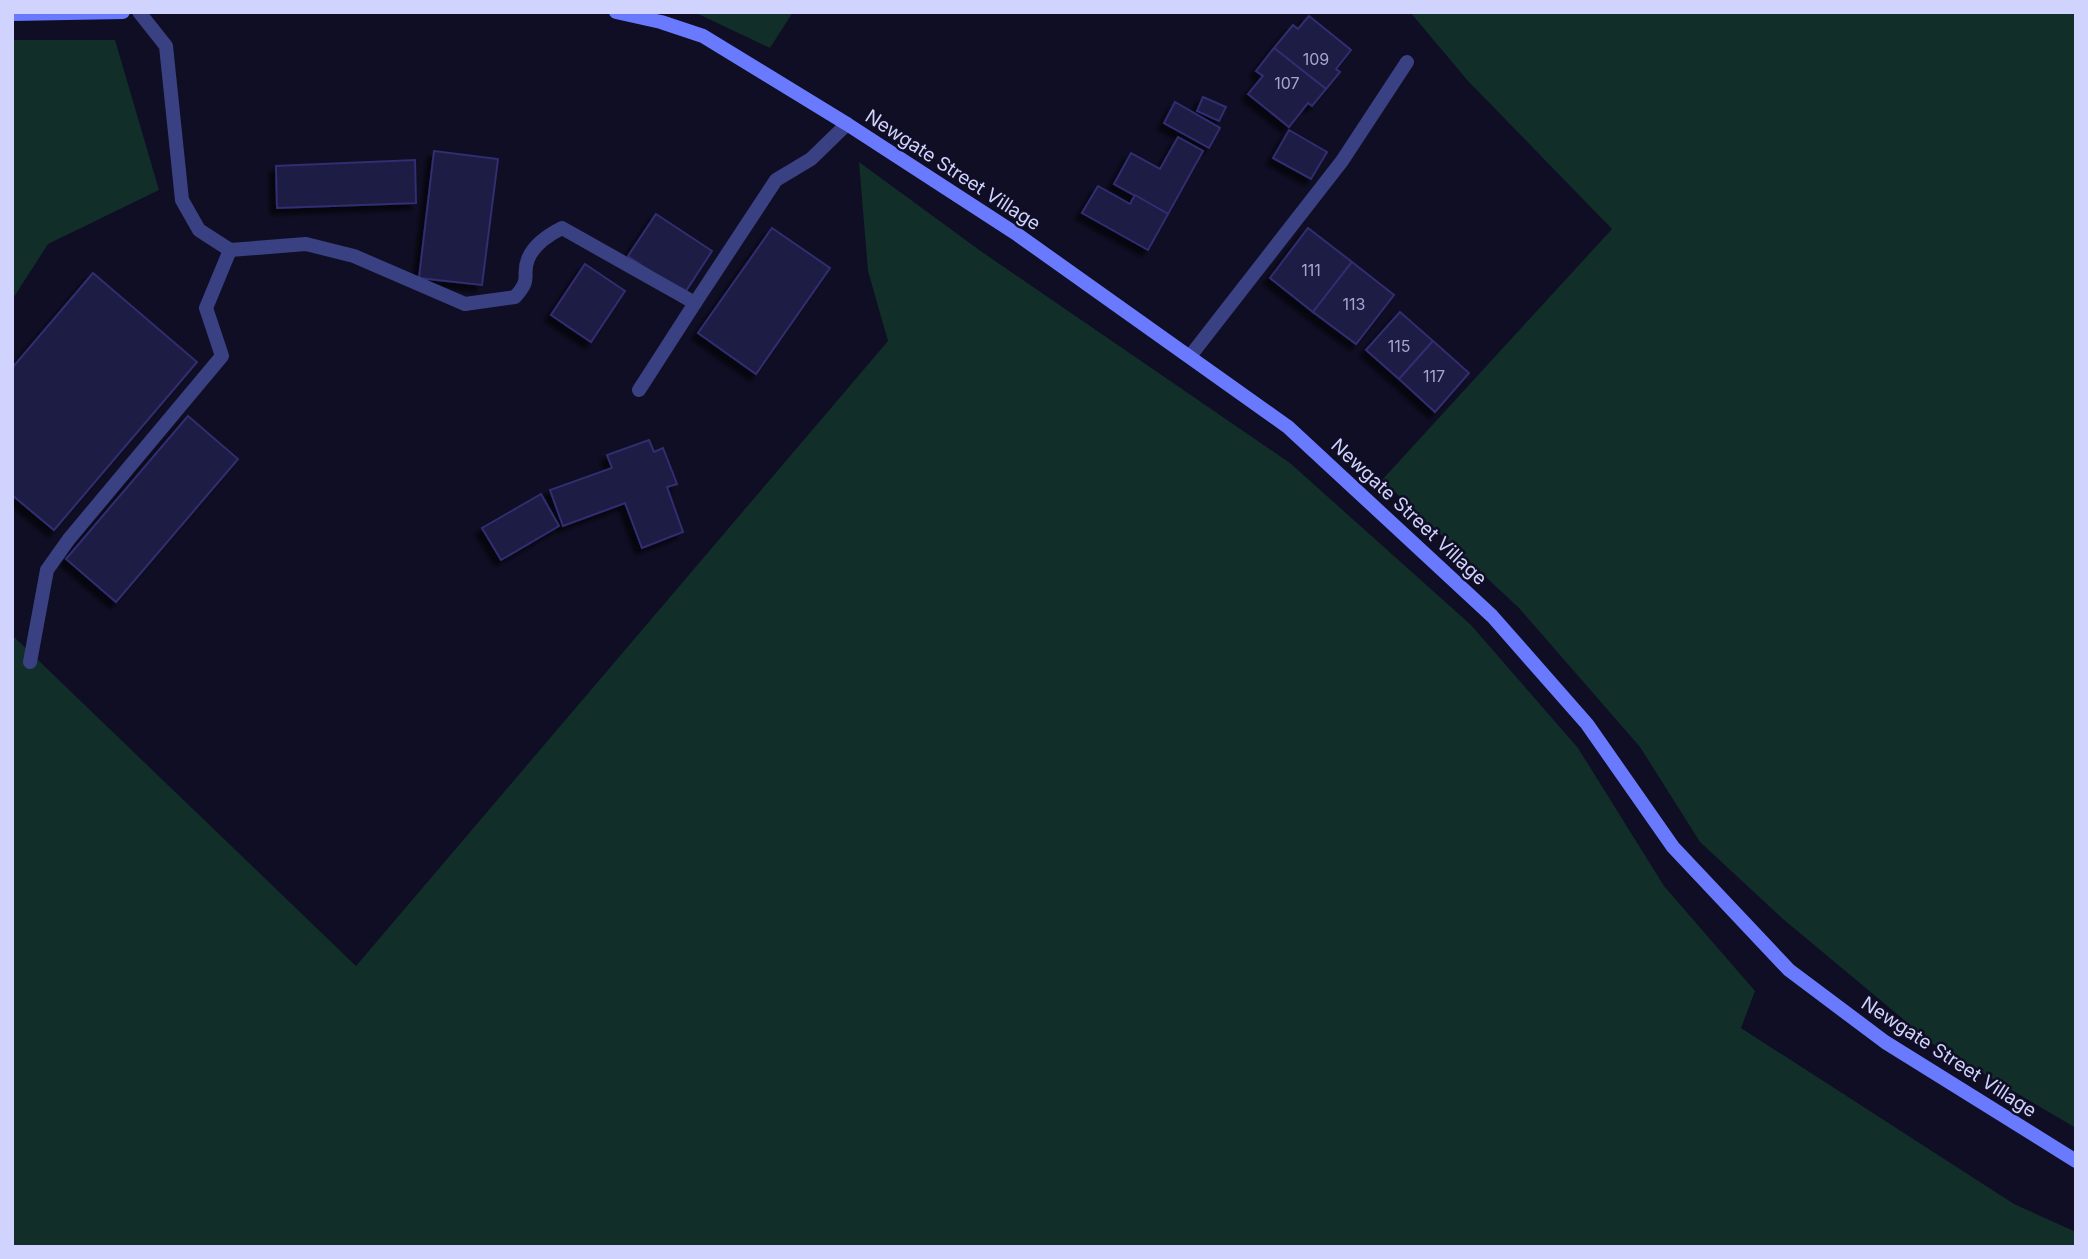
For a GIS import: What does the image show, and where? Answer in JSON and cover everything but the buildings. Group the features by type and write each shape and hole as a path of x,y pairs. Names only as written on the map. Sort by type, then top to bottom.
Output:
{"street":[{"path":"12,14 123,12"},
{"name":"Newgate Street Village","path":"616,12 661,22 703,36 847,124 1018,235 1191,355 1288,427 1492,616 1587,724 1673,847 1789,970 1885,1042 2076,1161"}],"lane":[{"path":"139,12 166,46 182,200 199,230 230,250 306,244 354,256 465,304 515,296 527,284 527,260 544,238 562,228 695,303"},
{"path":"1191,355 1342,161 1408,62"},
{"path":"639,390 776,180 811,159 847,124"},
{"path":"30,662 47,570 77,529 222,356 206,308 230,250"}],"green space":[{"path":"694,12 793,12 770,48"},
{"path":"1410,12 2076,12 2076,1128 1933,1044 1783,919 1700,842 1640,747 1519,608 1382,480 1612,229 1468,81"},
{"path":"12,40 115,40 159,190 48,244 12,300"},
{"path":"859,162 982,252 1290,463 1471,625 1578,748 1664,886 1755,991 1741,1028 2014,1204 2076,1232 2076,1247 12,1247 12,635 356,966 888,341 868,271"}]}
